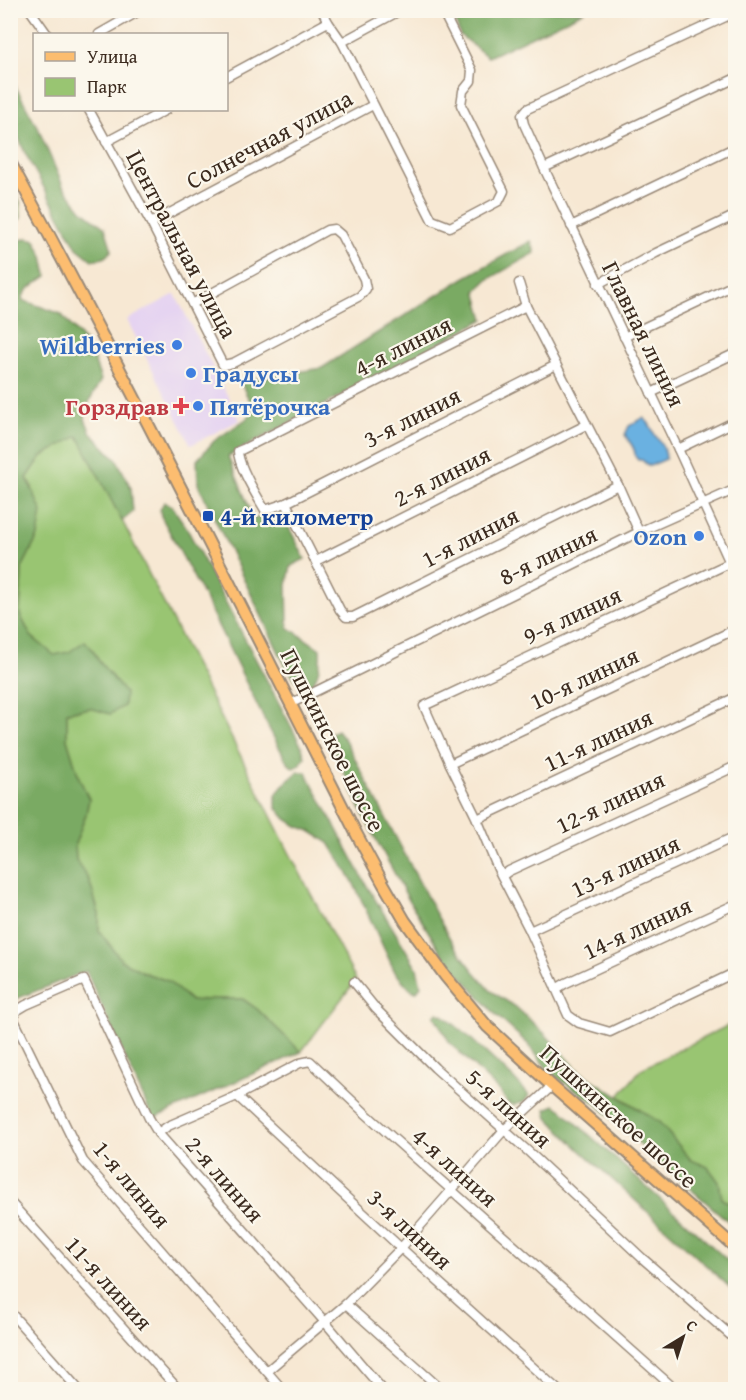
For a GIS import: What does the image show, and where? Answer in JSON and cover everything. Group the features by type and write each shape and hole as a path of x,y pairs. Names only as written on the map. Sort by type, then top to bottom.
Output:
{"main road":[{"name":"Пушкинское шоссе","path":"10,162 105,341 357,835 405,921 446,977 487,1026 735,1248"}],"street":[{"path":"30,10 46,33"},
{"path":"101,33 141,10"},
{"path":"322,10 342,42 432,220 450,227 498,201 504,190 462,105 463,91 471,81 472,70 441,10"},
{"path":"342,42 401,10"},
{"name":"Главная линия","path":"735,12 527,109 522,115 524,124 598,284 732,561 735,576"},
{"path":"228,76 328,22"},
{"path":"544,168 735,78"},
{"name":"Солнечная улица","path":"151,224 374,105"},
{"name":"Центральная улица","path":"90,111 151,224 223,365 233,363 360,296 366,290 364,279 341,235 334,229 327,230 192,304"},
{"path":"106,142 164,111"},
{"path":"571,226 735,147"},
{"path":"598,284 735,215"},
{"path":"519,283 526,306 618,485 639,532"},
{"path":"624,337 735,284"},
{"name":"4-я линия","path":"286,503 265,510 241,465 238,451 526,306"},
{"path":"651,393 735,353"},
{"name":"3-я линия","path":"286,503 556,365"},
{"path":"678,448 735,421"},
{"name":"2-я линия","path":"316,561 586,425"},
{"name":"1-я линия","path":"316,561 340,610 346,617 353,617 618,485"},
{"name":"8-я линия","path":"290,704 639,532 735,489"},
{"path":"286,503 316,561"},
{"name":"9-я линия","path":"450,764 424,706 732,561"},
{"name":"10-я линия","path":"450,764 735,629"},
{"name":"11-я линия","path":"477,819 735,697"},
{"path":"450,764 568,1015 579,1023 610,1032 735,972"},
{"name":"12-я линия","path":"500,872 509,871 735,766"},
{"name":"13-я линия","path":"530,932 735,836"},
{"name":"14-я линия","path":"556,989 735,904"},
{"name":"2-я линия","path":"84,980 158,1133 383,1389"},
{"name":"1-я линия","path":"84,980 26,1005 16,1011 13,1018 83,1161 283,1389"},
{"name":"5-я линия","path":"354,982 376,1009 435,1068 735,1340"},
{"name":"4-я линия","path":"237,1096 300,1063 309,1061 676,1389"},
{"path":"267,1371 346,1304 401,1248 504,1130 552,1086"},
{"path":"158,1133 168,1126 237,1096"},
{"name":"3-я линия","path":"237,1096 558,1389"},
{"name":"11-я линия","path":"10,1202 179,1389"},
{"path":"346,1304 442,1389"},
{"path":"10,1312 79,1389"}],"shaded area":[{"path":"175,294 240,420 191,445 127,320"}],"green space":[{"path":"452,10 585,11 488,57 460,35"},
{"path":"11,78 38,128 63,186 82,210 105,228 112,250 104,258 92,260 77,248 25,153 11,120"},
{"path":"11,181 20,202 21,218 11,227"},
{"path":"27,238 35,240 43,256 47,276 28,289 22,300 61,314 83,340 94,360 101,380 87,406 85,419 91,433 117,460 131,488 133,512 122,521 78,436 42,456 27,478 42,512 38,536 22,568 20,615 31,636 54,655 69,652 85,641 125,693 124,706 110,714 90,708 67,712 67,739 79,778 89,799 75,844 76,860 89,880 99,914 99,931 122,961 145,973 168,981 191,1001 242,999 257,1009 301,1052 153,1119 86,971 11,1001 10,243"},
{"path":"531,241 535,253 487,280 476,291 484,319 228,456 254,519 281,512 305,559 291,566 287,585 288,627 320,649 320,660 319,670 309,688 301,687 285,665 198,484 197,460 214,441 246,419 254,410 240,381 322,368 464,278"},
{"path":"79,435 356,980 301,1052 257,1009 243,999 191,1001 167,981 122,961 99,931 99,914 89,880 76,860 75,844 89,799 79,778 67,739 67,712 91,708 110,714 99,661 93,650 54,656 31,636 20,615 22,568 38,536 32,486 27,478 42,456"},
{"path":"164,502 172,506 186,527 302,747 305,757 299,765 293,768 287,762 264,719 161,516 160,510"},
{"path":"337,730 345,740 453,944 473,970 491,991 516,1007 545,1034 580,1072 659,1122 691,1160 708,1167 719,1182 722,1199 735,1207 735,1227 594,1102 551,1074 528,1044 496,1015 444,957 410,902 365,819 336,755 332,733"},
{"path":"298,772 306,772 367,886 417,968 421,986 416,992 410,989 395,972 352,880 329,843 286,819 276,807 276,795 282,786"},
{"path":"438,1013 468,1036 513,1078 529,1095 524,1102 514,1105 508,1103 500,1092 450,1043 435,1017"},
{"path":"735,1022 735,1207 722,1199 719,1182 708,1167 691,1160 659,1122 619,1096 641,1069"},
{"path":"555,1105 735,1267 735,1292 548,1118 546,1109"}],"water":[{"path":"643,418 648,422 666,455 666,459 650,466 638,460 625,435 629,426"}],"place":[{"name":"Wildberries","path":"177,345"},
{"name":"Градусы","path":"191,373"},
{"name":"Горздрав","path":"181,406"},
{"name":"Пятёрочка","path":"198,406"},
{"name":"4-й километр","path":"208,516"},
{"name":"Ozon","path":"699,536"}]}
